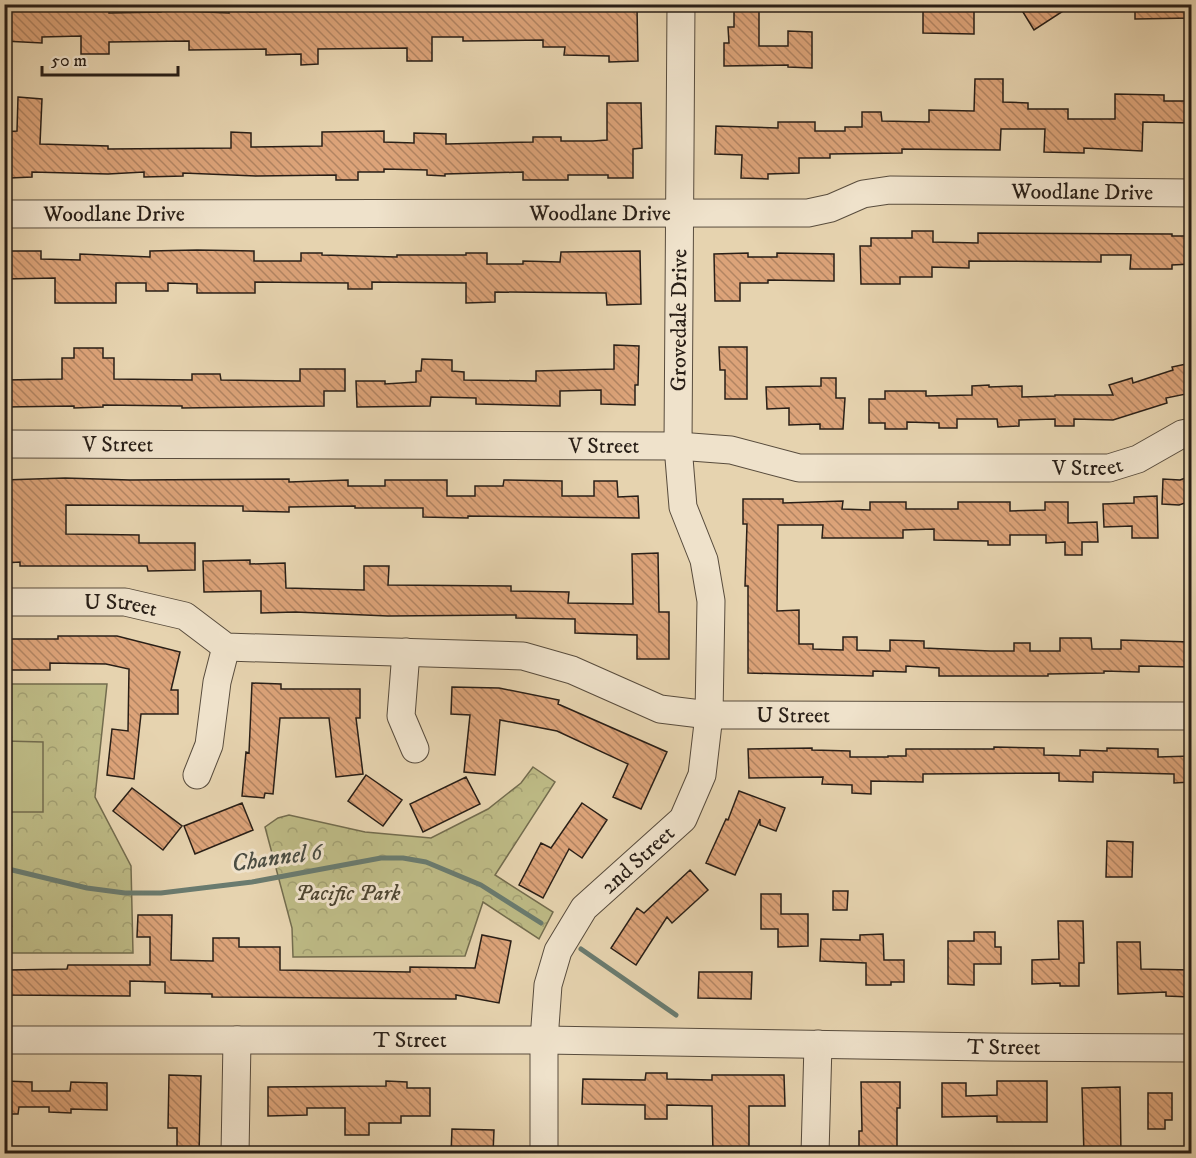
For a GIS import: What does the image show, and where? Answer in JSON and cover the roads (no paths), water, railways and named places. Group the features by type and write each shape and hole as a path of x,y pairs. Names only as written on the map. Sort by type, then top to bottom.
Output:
{"street":[{"name":"Grovedale Drive","path":"681,4 678,446 683,507 704,560"},
{"name":"Woodlane Drive","path":"4,214 808,213 831,208 863,194 890,190 1191,193"},
{"name":"V Street","path":"4,444 678,446 731,450 799,468 1109,468 1138,459 1182,434 1191,432"},
{"name":"2nd Street","path":"544,1154 544,1040 548,985 558,951 584,908 683,819 702,775 709,715 711,601 704,560"},
{"name":"U Street","path":"4,602 125,602 185,616 226,647 524,656 572,670 660,709 709,715 1191,716"},
{"path":"197,775 209,745 217,682 226,647"},
{"path":"405,652 401,716 415,749"},
{"name":"T Street","path":"4,1040 544,1040 1191,1048"},
{"path":"235,1154 237,1040"},
{"path":"815,1154 818,1044"}],"waterway":[{"name":"Channel 6","path":"4,868 87,888 125,893 161,893 252,882 381,858 403,858 426,862 481,885 541,923"},
{"name":"Channel 6","path":"581,949 676,1015"}],"park label":[{"name":"Pacific Park","path":"348,893"}]}
